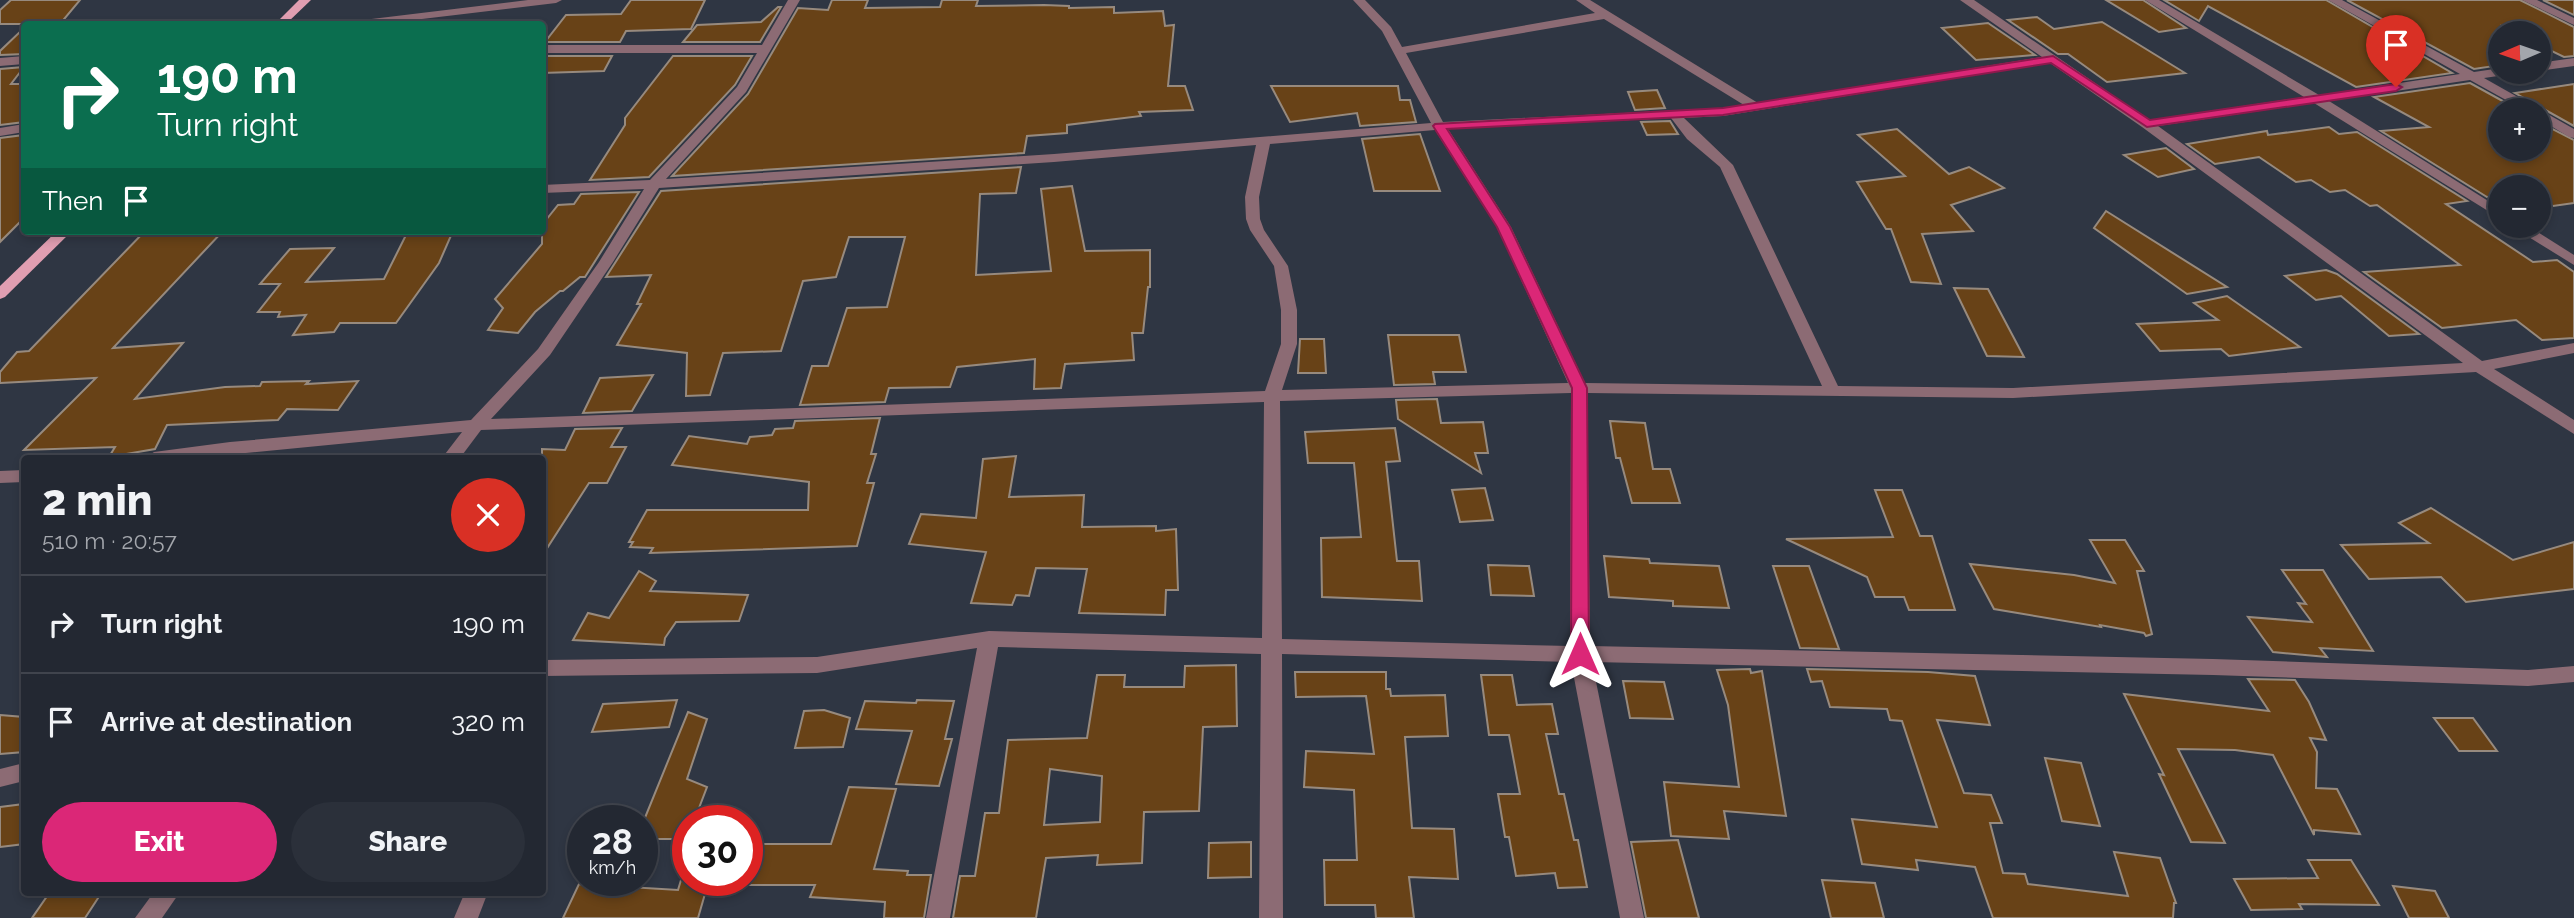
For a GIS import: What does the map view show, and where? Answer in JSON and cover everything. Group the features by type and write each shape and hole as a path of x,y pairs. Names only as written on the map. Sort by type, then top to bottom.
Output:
{"main road":[{"path":"283,21 305,0"},
{"path":"0,293 7,281 60,235"}],"street":[{"path":"380,21 556,0"},
{"path":"453,455 476,425 544,352 606,262 654,184 742,89 794,0"},
{"path":"1359,0 1387,29 1439,126 1504,227 1579,388 1580,654 1632,918"},
{"path":"1582,0 1756,107"},
{"path":"1966,0 2147,124 2479,367 2574,428"},
{"path":"2151,0 2318,100 2488,207"},
{"path":"2334,0 2512,98"},
{"path":"2528,0 2574,22"},
{"path":"1398,51 1605,15"},
{"path":"546,49 765,49"},
{"path":"546,189 1054,159 1439,126 1675,114 1756,107 2053,59"},
{"path":"0,62 21,60"},
{"path":"2552,65 2574,62"},
{"path":"2147,124 2488,73"},
{"path":"1675,114 1691,138 1714,151 1726,165 1833,392"},
{"path":"2551,121 2574,134"},
{"path":"0,132 21,128"},
{"path":"1264,141 1252,197 1253,219 1257,230 1281,266 1289,310 1289,344 1272,396 1269,647 1271,918"},
{"path":"2537,238 2574,261"},
{"path":"177,455 476,425 1272,396 1579,388 2013,393 2479,367 2574,348"},
{"path":"0,477 21,476"},
{"path":"546,668 817,665 989,639 2199,667 2528,678 2574,674"},
{"path":"937,918 989,639"},
{"path":"0,778 21,773"},
{"path":"147,918 166,896"},
{"path":"466,918 475,896"}],"building":[{"path":"11,0 80,0 62,21 0,24 0,10"},
{"path":"631,0 705,0 691,29 626,31 620,42 546,42 566,15 621,14"},
{"path":"832,0 868,0 865,8 940,7 942,0 978,0 976,6 1114,7 1114,13 1163,11 1165,26 1174,25 1168,86 1185,86 1193,110 1139,112 1141,116 1067,125 1067,133 1027,136 1024,153 672,176 748,94 798,8 828,10"},
{"path":"2106,0 2143,0 2186,28 2159,32"},
{"path":"2164,0 2326,0 2452,73 2356,87 2208,6 2199,21"},
{"path":"2347,0 2520,0 2574,27 2574,56 2564,57 2552,51 2552,21 2488,21 2488,67 2474,69"},
{"path":"2543,0 2574,0 2574,15"},
{"path":"781,7 760,42 683,42 697,25 761,22"},
{"path":"2037,17 2054,29 2102,22 2185,73 2107,82 2068,54 2058,54 2008,20"},
{"path":"1988,23 2035,55 1976,60 1942,28"},
{"path":"21,31 21,54 0,55 0,51"},
{"path":"546,56 612,56 604,71 546,73"},
{"path":"673,56 752,56 735,85 649,177 590,180 625,125 625,118"},
{"path":"21,67 11,84 21,84 21,122 0,125 0,69"},
{"path":"2470,83 2497,98 2488,98 2488,161 2551,161 2551,128 2574,140 2574,203 2551,205 2551,175 2488,175 2487,197 2381,131 2429,127 2374,97"},
{"path":"2574,84 2574,126 2551,113 2551,98 2524,98 2515,93"},
{"path":"1271,86 1398,86 1400,100 1410,100 1416,122 1360,126 1357,113 1290,122"},
{"path":"1657,90 1665,108 1635,110 1628,92"},
{"path":"1670,121 1678,134 1647,135 1641,122"},
{"path":"2329,127 2339,134 2357,132 2467,201 2446,204 2488,232 2488,238 2497,238 2533,262 2557,260 2574,272 2574,338 2542,340 2516,320 2442,328 2364,272 2460,265 2377,205 2370,206 2345,190 2330,192 2311,180 2296,182 2259,157 2215,164 2187,144 2267,131 2268,135"},
{"path":"1897,129 1949,174 1969,167 2004,188 1951,205 1973,231 1922,234 1941,284 1911,282 1891,229 1886,229 1857,182 1905,176 1858,135"},
{"path":"1420,134 1440,191 1374,191 1362,139"},
{"path":"21,135 21,221 0,242 0,138"},
{"path":"2166,148 2194,169 2158,177 2124,155"},
{"path":"1021,167 1016,193 980,194 976,275 1051,271 1041,189 1072,186 1085,251 1150,250 1150,287 1143,333 1132,333 1134,360 1065,364 1061,388 1034,389 1035,359 957,367 950,387 889,388 885,402 800,405 812,366 828,366 847,308 887,307 905,237 849,237 836,277 803,281 781,351 723,353 710,395 686,396 687,353 617,345 641,304 637,304 651,275 606,277 661,191"},
{"path":"639,192 585,277 580,277 560,291 535,312 518,333 488,330 503,308 495,299 542,244 542,235 546,235 546,220 558,205 574,204 581,194"},
{"path":"2106,211 2227,287 2187,294 2094,228"},
{"path":"141,235 219,235 113,348 183,343 135,399 225,387 260,386 262,382 309,381 306,384 358,381 338,410 287,409 278,420 167,425 155,449 120,455 110,455 115,447 24,450 96,378 0,383 0,372 17,352 29,351"},
{"path":"406,235 451,235 439,263 396,323 340,323 334,332 293,335 306,315 278,317 280,312 258,312 280,284 260,284 290,249 334,248 306,282 384,279"},
{"path":"2326,270 2337,274 2419,334 2389,336 2341,296 2316,300 2285,276"},
{"path":"1954,288 1988,289 2024,357 1987,356"},
{"path":"2227,296 2300,347 2229,356 2221,349 2160,351 2137,324 2218,320 2194,303"},
{"path":"1388,335 1459,335 1466,372 1433,372 1435,384 1394,385"},
{"path":"1300,339 1324,339 1326,373 1298,373"},
{"path":"653,375 632,411 583,413 600,378"},
{"path":"1437,399 1441,423 1483,422 1488,453 1475,453 1481,473 1398,419 1396,400"},
{"path":"880,418 871,454 876,454 867,483 874,483 857,546 650,553 653,548 630,547 633,542 629,542 647,510 808,510 809,482 672,465 689,436 747,444 750,437 772,435 775,429 793,428 795,421"},
{"path":"1610,421 1645,423 1653,469 1670,469 1680,503 1632,503 1620,458 1616,458"},
{"path":"622,428 611,447 626,447 607,483 589,483 546,550 546,455 542,455 542,449 565,450 575,429"},
{"path":"1395,428 1400,461 1386,462 1397,561 1419,561 1422,601 1322,597 1321,538 1361,537 1354,463 1308,463 1305,432"},
{"path":"1016,456 1009,497 1084,495 1082,527 1156,526 1156,531 1176,529 1178,590 1166,590 1165,615 1079,613 1087,569 1036,568 1029,596 1016,595 1012,605 971,603 986,552 909,544 921,514 976,518 983,459"},
{"path":"1485,488 1493,520 1460,522 1452,490"},
{"path":"1875,490 1902,490 1920,536 1932,536 1955,610 1909,610 1904,597 1875,597 1867,577 1786,539 1893,537"},
{"path":"2431,508 2513,560 2574,542 2574,589 2466,602 2441,577 2369,579 2341,545 2429,543 2399,523"},
{"path":"2090,540 2125,540 2144,571 2137,571 2152,634 2146,636 2144,633 2100,625 2101,627 1994,609 1970,564 2074,575 2115,583"},
{"path":"1604,556 1649,559 1650,563 1719,566 1729,608 1673,606 1673,601 1609,597"},
{"path":"1488,565 1529,566 1534,596 1491,595"},
{"path":"1773,566 1809,566 1839,649 1800,648"},
{"path":"2282,570 2323,570 2373,651 2320,648 2327,657 2273,652 2248,617 2312,622 2298,603 2306,604"},
{"path":"639,571 656,581 650,591 748,595 739,621 676,622 665,638 664,645 573,640 588,613 609,618"},
{"path":"1236,665 1237,726 1203,727 1199,811 1144,812 1142,863 1097,865 1098,855 1046,858 1036,918 953,918 960,876 975,876 985,813 999,813 1008,740 1087,738 1097,675 1125,675 1124,687 1184,687 1185,666","holes":["1050,769 1102,776 1100,822 1044,825"]},
{"path":"1750,669 1751,673 1762,671 1786,816 1724,811 1729,839 1671,836 1664,782 1739,787 1728,705 1717,670"},
{"path":"1807,669 1975,676 1990,725 1937,720 1964,793 1991,795 2002,823 1990,823 2003,873 2025,874 2028,884 2128,896 2114,852 2160,858 2176,903 2173,918 1993,918 1975,867 1916,860 1918,870 1862,864 1852,819 1937,827 1902,721 1890,720 1887,709 1830,707 1822,681 1811,682"},
{"path":"1295,672 1386,672 1386,689 1390,689 1391,696 1445,695 1448,736 1405,737 1412,828 1454,829 1458,879 1409,877 1414,918 1376,918 1375,905 1325,905 1324,860 1357,860 1354,790 1304,787 1306,751 1374,754 1366,696 1296,697"},
{"path":"1481,675 1512,675 1517,705 1552,704 1558,734 1546,734 1559,794 1564,794 1574,840 1578,840 1587,887 1558,888 1555,873 1516,876 1509,837 1505,837 1498,794 1520,794 1509,735 1489,735"},
{"path":"2248,679 2295,680 2309,702 2326,740 2310,738 2317,752 2316,788 2337,789 2360,834 2314,830 2314,835 2273,755 2235,750 2178,749 2225,843 2191,842 2159,774 2164,775 2124,694 2269,711"},
{"path":"1623,681 1664,682 1673,719 1630,718"},
{"path":"677,700 669,727 592,732 603,704"},
{"path":"917,700 954,701 945,739 952,739 939,786 896,784 912,731 856,729 865,701 916,703"},
{"path":"824,710 850,718 843,747 795,748 804,711"},
{"path":"688,712 707,719 687,779 707,787 700,805 672,805 672,839 658,839 658,805 650,805"},
{"path":"0,715 21,717 21,752 0,754"},
{"path":"2434,718 2473,718 2497,751 2459,751"},
{"path":"2045,758 2081,763 2100,826 2062,821"},
{"path":"849,787 896,789 874,869 908,871 907,875 931,875 924,918 884,918 885,902 810,897 815,885 763,885 763,844 831,844"},
{"path":"21,804 21,844 0,847 0,807"},
{"path":"1678,840 1699,918 1646,918 1631,842"},
{"path":"1251,842 1251,877 1208,878 1209,843"},
{"path":"2308,860 2351,860 2379,905 2299,904 2302,909 2251,910 2234,879 2318,878"},
{"path":"1822,880 1875,883 1884,918 1831,918"},
{"path":"2393,886 2435,891 2449,918 2409,918"},
{"path":"658,889 672,890 672,896 704,896 698,918 563,918 573,896 658,896"},
{"path":"47,896 99,896 85,918 32,918"}],"route":[{"path":"1580,654 1579,388 1504,227 1439,126 1723,112 2053,59 2147,124 2396,87"}]}
